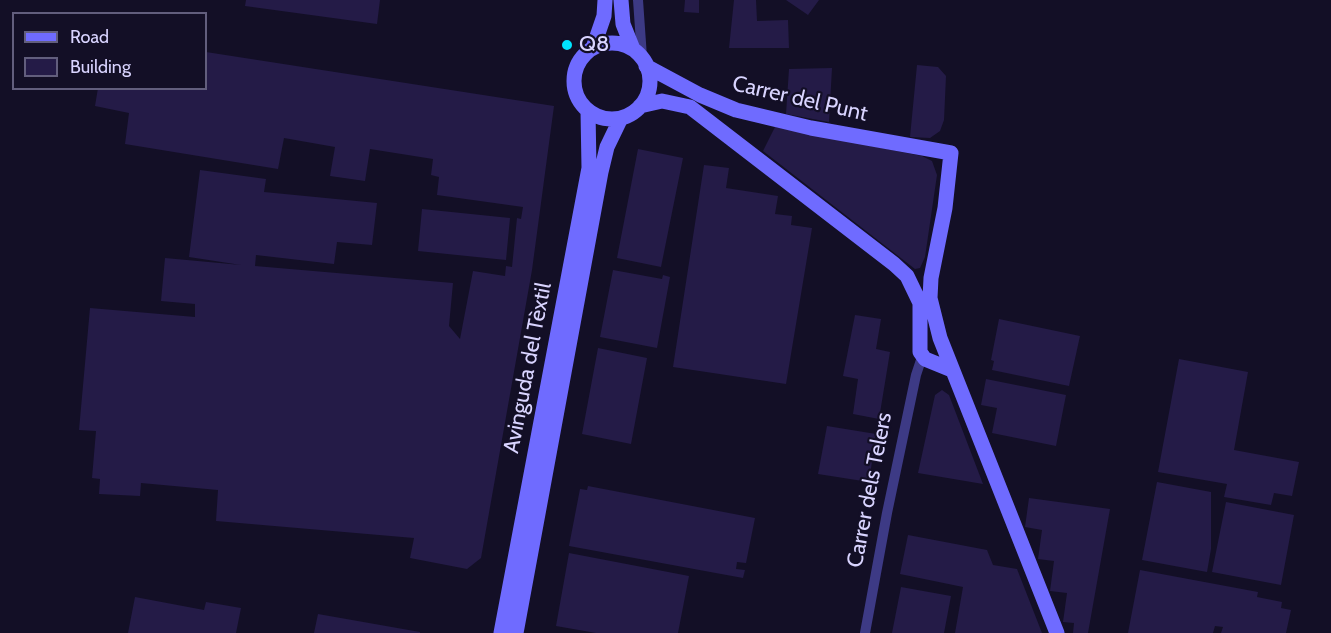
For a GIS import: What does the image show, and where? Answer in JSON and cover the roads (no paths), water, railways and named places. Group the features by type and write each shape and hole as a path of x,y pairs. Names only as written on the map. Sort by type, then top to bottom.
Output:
{"street":[{"path":"605,0 604,16 593,48 580,60 574,79 578,98 588,111 604,118 621,118 640,106 662,101 690,106 907,276 920,303 922,340 919,348 928,359 952,370"},
{"path":"621,0 623,24 640,57 649,87 640,106"},
{"path":"638,0 640,57"},
{"path":"593,48 613,43 640,57"},
{"name":"Carrer del Punt","path":"640,57 700,95 736,110 811,128 951,153 945,208 933,269"},
{"name":"Avinguda del Tèxtil","path":"501,633 589,168 588,111"},
{"name":"Avinguda del Tèxtil","path":"516,633 601,172 607,147 621,118"},
{"path":"907,276 921,278 933,269"},
{"path":"933,269 930,298 942,344 1057,633"},
{"path":"922,340 928,336 942,344"},
{"path":"928,359 941,358 942,344"},
{"name":"Carrer dels Telers","path":"865,633 916,375 928,359"}],"place":[{"name":"Q8","path":"567,45"}]}
